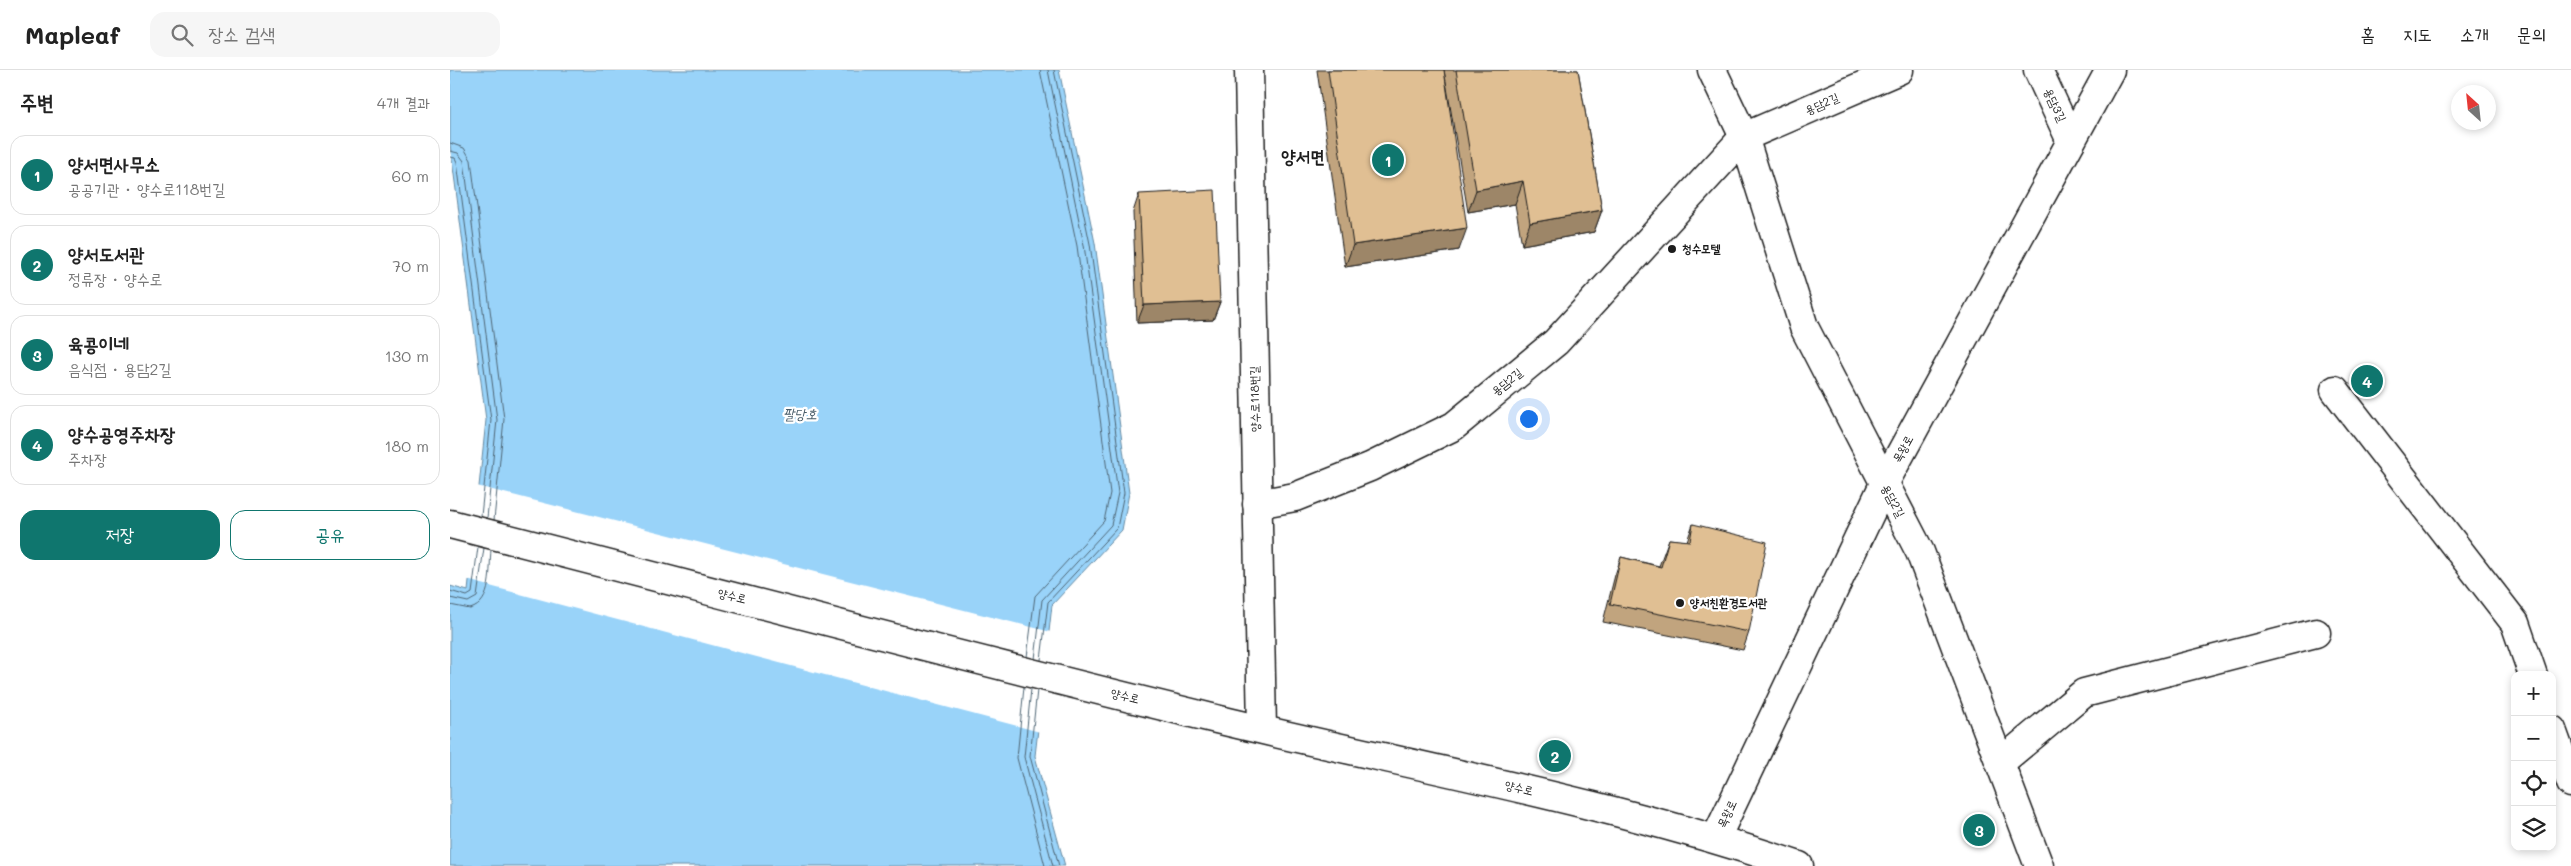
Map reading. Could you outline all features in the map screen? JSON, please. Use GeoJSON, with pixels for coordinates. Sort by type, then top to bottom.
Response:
{"type":"FeatureCollection","features":[{"type":"Feature","properties":{"kind":"street","name":"양수로118번길"},"geometry":{"type":"LineString","coordinates":[[1249,70],[1262,729]]}},
{"type":"Feature","properties":{"kind":"street","name":"용담2길"},"geometry":{"type":"LineString","coordinates":[[1712,70],[1744,137],[1804,327],[1920,552],[2039,866]]}},
{"type":"Feature","properties":{"kind":"street","name":"용담2길"},"geometry":{"type":"LineString","coordinates":[[1258,504],[1295,497],[1362,471],[1454,426],[1556,342],[1744,137],[1899,70]]}},
{"type":"Feature","properties":{"kind":"street","name":"용담3길"},"geometry":{"type":"LineString","coordinates":[[2038,70],[2072,141]]}},
{"type":"Feature","properties":{"kind":"street","name":"목왕로"},"geometry":{"type":"LineString","coordinates":[[1716,838],[1884,484],[2110,70]]}},
{"type":"Feature","properties":{"kind":"street"},"geometry":{"type":"LineString","coordinates":[[2335,390],[2515,622],[2532,671]]}},
{"type":"Feature","properties":{"kind":"street","name":"양수로"},"geometry":{"type":"LineString","coordinates":[[450,524],[1218,719],[1465,774],[1716,838],[1799,866]]}},
{"type":"Feature","properties":{"kind":"street"},"geometry":{"type":"LineString","coordinates":[[2000,762],[2084,693],[2316,633]]}},
{"type":"Feature","properties":{"kind":"street"},"geometry":{"type":"LineString","coordinates":[[2556,741],[2571,784]]}},
{"type":"Feature","properties":{"kind":"water","name":"팔당호"},"geometry":{"type":"Polygon","coordinates":[[[450,70],[1059,70],[1095,243],[1129,493],[1122,530],[1052,605],[1035,756],[1065,866],[450,866],[450,586],[468,591],[486,420],[450,144],[450,70]]]}},
{"type":"Feature","properties":{"kind":"pier"},"geometry":{"type":"Polygon","coordinates":[[[477,486],[1051,632],[1040,732],[467,580],[477,486]]]}},
{"type":"Feature","properties":{"kind":"building"},"geometry":{"type":"Polygon","coordinates":[[[1328,70],[1444,70],[1467,228],[1353,245],[1328,70]]]}},
{"type":"Feature","properties":{"kind":"building"},"geometry":{"type":"Polygon","coordinates":[[[1456,70],[1578,70],[1602,210],[1530,223],[1523,181],[1476,190],[1456,70]]]}},
{"type":"Feature","properties":{"kind":"building"},"geometry":{"type":"Polygon","coordinates":[[[1215,190],[1220,302],[1144,305],[1139,194],[1215,190]]]}},
{"type":"Feature","properties":{"kind":"building","name":"양서친환경도서관"},"geometry":{"type":"Polygon","coordinates":[[[1693,524],[1767,542],[1749,632],[1610,604],[1621,557],[1661,567],[1669,539],[1690,541],[1693,524]]]}},
{"type":"Feature","properties":{"kind":"place","name":"양서면사무소"},"geometry":{"type":"Point","coordinates":[1388,160]}},
{"type":"Feature","properties":{"kind":"place","name":"청수모텔"},"geometry":{"type":"Point","coordinates":[1672,249]}},
{"type":"Feature","properties":{"kind":"place","name":"양수공영주차장"},"geometry":{"type":"Point","coordinates":[2367,381]}},
{"type":"Feature","properties":{"kind":"place","name":"양서친환경도서관"},"geometry":{"type":"Point","coordinates":[1680,603]}},
{"type":"Feature","properties":{"kind":"place","name":"양서도서관"},"geometry":{"type":"Point","coordinates":[1555,756]}},
{"type":"Feature","properties":{"kind":"place","name":"육콩이네"},"geometry":{"type":"Point","coordinates":[1979,830]}},
{"type":"Feature","properties":{"kind":"district","name":"양서면"},"geometry":{"type":"Point","coordinates":[1303,157]}}]}
